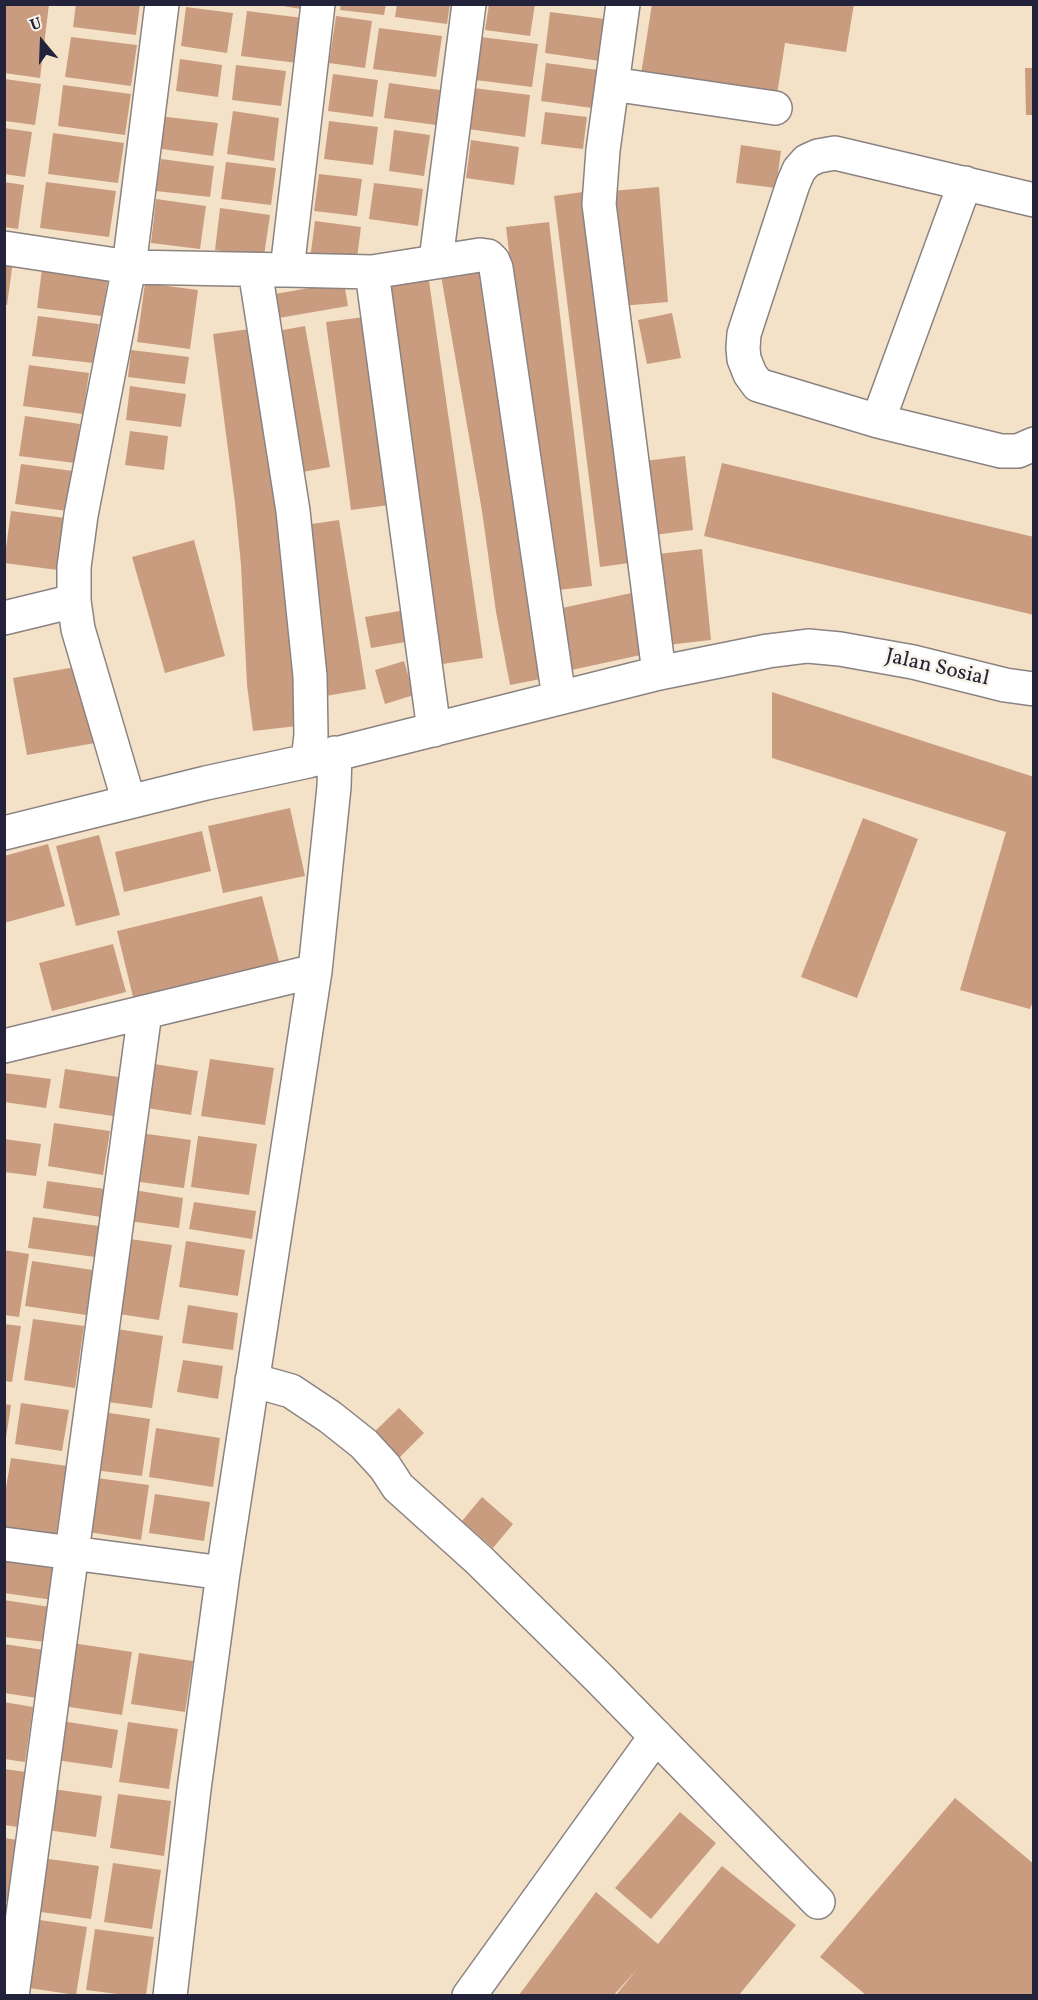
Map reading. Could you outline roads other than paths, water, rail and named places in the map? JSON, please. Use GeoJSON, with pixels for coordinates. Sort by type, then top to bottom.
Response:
{"type":"FeatureCollection","features":[{"type":"Feature","properties":{"kind":"street"},"geometry":{"type":"LineString","coordinates":[[129,802],[78,629],[74,601],[74,567],[81,515],[129,267],[162,4]]}},
{"type":"Feature","properties":{"kind":"street"},"geometry":{"type":"LineString","coordinates":[[170,1995],[194,1789],[223,1573],[315,971],[334,787],[311,735],[310,676],[271,270],[318,4]]}},
{"type":"Feature","properties":{"kind":"street"},"geometry":{"type":"LineString","coordinates":[[436,260],[469,4]]}},
{"type":"Feature","properties":{"kind":"street"},"geometry":{"type":"LineString","coordinates":[[623,4],[603,150],[599,204],[659,673]]}},
{"type":"Feature","properties":{"kind":"street"},"geometry":{"type":"LineString","coordinates":[[612,84],[775,108]]}},
{"type":"Feature","properties":{"kind":"street"},"geometry":{"type":"LineString","coordinates":[[1034,200],[835,153],[807,161],[799,170],[794,184],[744,334],[742,348],[750,374],[758,385],[878,421],[1001,451],[1018,451],[1034,444]]}},
{"type":"Feature","properties":{"kind":"street"},"geometry":{"type":"LineString","coordinates":[[878,421],[965,183]]}},
{"type":"Feature","properties":{"kind":"street"},"geometry":{"type":"LineString","coordinates":[[4,248],[129,267],[372,272],[436,260],[488,256],[496,268],[559,698]]}},
{"type":"Feature","properties":{"kind":"street"},"geometry":{"type":"LineString","coordinates":[[372,272],[434,730]]}},
{"type":"Feature","properties":{"kind":"street"},"geometry":{"type":"LineString","coordinates":[[4,618],[74,601]]}},
{"type":"Feature","properties":{"kind":"street","name":"Jalan Sosial"},"geometry":{"type":"LineString","coordinates":[[4,833],[434,730],[659,673],[768,651],[807,646],[840,649],[913,662],[1005,685],[1034,689]]}},
{"type":"Feature","properties":{"kind":"street"},"geometry":{"type":"LineString","coordinates":[[4,1046],[315,971]]}},
{"type":"Feature","properties":{"kind":"street"},"geometry":{"type":"LineString","coordinates":[[12,1995],[145,1012]]}},
{"type":"Feature","properties":{"kind":"street"},"geometry":{"type":"LineString","coordinates":[[252,1380],[291,1391],[330,1416],[364,1444],[386,1467],[398,1487],[479,1560],[656,1736],[818,1902]]}},
{"type":"Feature","properties":{"kind":"street"},"geometry":{"type":"LineString","coordinates":[[4,1544],[223,1573]]}},
{"type":"Feature","properties":{"kind":"street"},"geometry":{"type":"LineString","coordinates":[[469,1995],[656,1736]]}}]}
